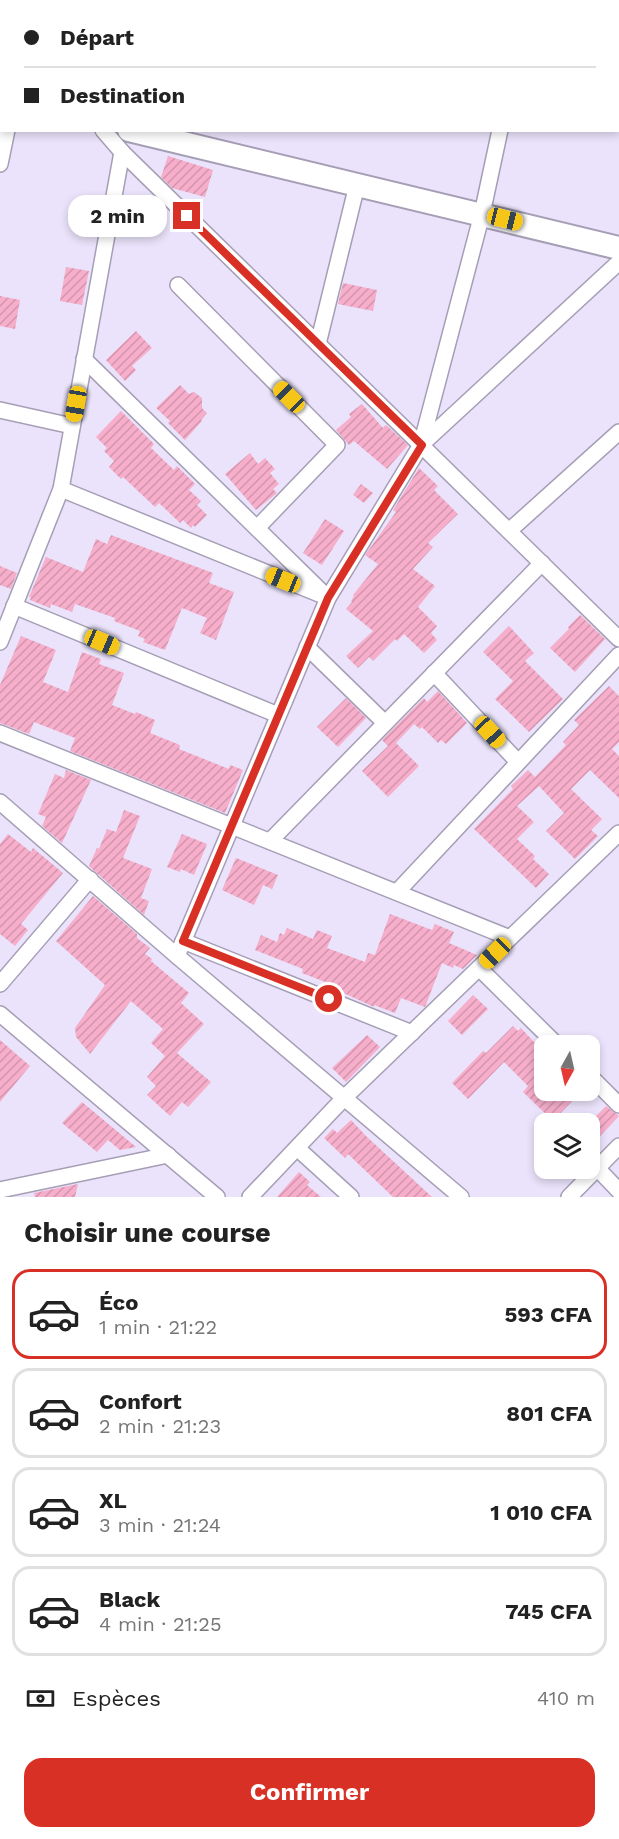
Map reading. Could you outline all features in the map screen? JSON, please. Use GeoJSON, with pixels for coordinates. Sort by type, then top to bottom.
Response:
{"type":"FeatureCollection","features":[{"type":"Feature","properties":{"kind":"street"},"geometry":{"type":"LineString","coordinates":[[0,164],[7,132]]}},
{"type":"Feature","properties":{"kind":"street"},"geometry":{"type":"LineString","coordinates":[[105,132],[122,152],[619,639]]}},
{"type":"Feature","properties":{"kind":"street"},"geometry":{"type":"LineString","coordinates":[[145,132],[176,136],[357,184],[619,248]]}},
{"type":"Feature","properties":{"kind":"street"},"geometry":{"type":"LineString","coordinates":[[422,445],[482,214],[500,132]]}},
{"type":"Feature","properties":{"kind":"street"},"geometry":{"type":"LineString","coordinates":[[0,642],[61,489],[122,152]]}},
{"type":"Feature","properties":{"kind":"street"},"geometry":{"type":"LineString","coordinates":[[318,344],[357,184]]}},
{"type":"Feature","properties":{"kind":"street"},"geometry":{"type":"LineString","coordinates":[[177,956],[328,598],[422,445],[619,262]]}},
{"type":"Feature","properties":{"kind":"street"},"geometry":{"type":"LineString","coordinates":[[178,285],[337,445],[256,528]]}},
{"type":"Feature","properties":{"kind":"street"},"geometry":{"type":"LineString","coordinates":[[84,359],[328,598]]}},
{"type":"Feature","properties":{"kind":"street"},"geometry":{"type":"LineString","coordinates":[[0,410],[72,426]]}},
{"type":"Feature","properties":{"kind":"street"},"geometry":{"type":"LineString","coordinates":[[509,531],[619,432]]}},
{"type":"Feature","properties":{"kind":"street"},"geometry":{"type":"LineString","coordinates":[[61,489],[328,598]]}},
{"type":"Feature","properties":{"kind":"street"},"geometry":{"type":"LineString","coordinates":[[270,841],[542,563]]}},
{"type":"Feature","properties":{"kind":"street"},"geometry":{"type":"LineString","coordinates":[[14,606],[278,715]]}},
{"type":"Feature","properties":{"kind":"street"},"geometry":{"type":"LineString","coordinates":[[307,647],[385,723]]}},
{"type":"Feature","properties":{"kind":"street"},"geometry":{"type":"LineString","coordinates":[[397,892],[619,655]]}},
{"type":"Feature","properties":{"kind":"street"},"geometry":{"type":"LineString","coordinates":[[434,673],[518,762]]}},
{"type":"Feature","properties":{"kind":"street"},"geometry":{"type":"LineString","coordinates":[[0,733],[510,938]]}},
{"type":"Feature","properties":{"kind":"street"},"geometry":{"type":"LineString","coordinates":[[0,802],[461,1197]]}},
{"type":"Feature","properties":{"kind":"street"},"geometry":{"type":"LineString","coordinates":[[250,1197],[345,1097],[619,833]]}},
{"type":"Feature","properties":{"kind":"street"},"geometry":{"type":"LineString","coordinates":[[0,984],[90,879]]}},
{"type":"Feature","properties":{"kind":"street"},"geometry":{"type":"LineString","coordinates":[[183,941],[412,1033]]}},
{"type":"Feature","properties":{"kind":"street"},"geometry":{"type":"LineString","coordinates":[[479,968],[547,1035]]}},
{"type":"Feature","properties":{"kind":"street"},"geometry":{"type":"LineString","coordinates":[[0,1014],[217,1197]]}},
{"type":"Feature","properties":{"kind":"street"},"geometry":{"type":"LineString","coordinates":[[600,1086],[619,1105]]}},
{"type":"Feature","properties":{"kind":"street"},"geometry":{"type":"LineString","coordinates":[[600,1165],[619,1146]]}},
{"type":"Feature","properties":{"kind":"street"},"geometry":{"type":"LineString","coordinates":[[297,1148],[351,1197]]}},
{"type":"Feature","properties":{"kind":"street"},"geometry":{"type":"LineString","coordinates":[[0,1190],[168,1155]]}},
{"type":"Feature","properties":{"kind":"street"},"geometry":{"type":"LineString","coordinates":[[600,1171],[619,1191]]}},
{"type":"Feature","properties":{"kind":"street"},"geometry":{"type":"LineString","coordinates":[[569,1197],[586,1179]]}},
{"type":"Feature","properties":{"kind":"building"},"geometry":{"type":"Polygon","coordinates":[[[168,156],[213,170],[205,197],[172,188],[161,177],[168,156]]]}},
{"type":"Feature","properties":{"kind":"building"},"geometry":{"type":"Polygon","coordinates":[[[66,267],[89,271],[82,305],[60,301],[66,267]]]}},
{"type":"Feature","properties":{"kind":"building"},"geometry":{"type":"Polygon","coordinates":[[[343,283],[377,290],[373,311],[338,304],[343,283]]]}},
{"type":"Feature","properties":{"kind":"building"},"geometry":{"type":"Polygon","coordinates":[[[0,296],[20,300],[15,329],[0,326],[0,296]]]}},
{"type":"Feature","properties":{"kind":"building"},"geometry":{"type":"Polygon","coordinates":[[[136,331],[152,348],[132,366],[136,370],[125,381],[106,360],[136,331]]]}},
{"type":"Feature","properties":{"kind":"building"},"geometry":{"type":"Polygon","coordinates":[[[180,385],[189,394],[194,392],[202,398],[202,408],[207,413],[185,440],[156,408],[180,385]]]}},
{"type":"Feature","properties":{"kind":"building"},"geometry":{"type":"Polygon","coordinates":[[[362,404],[383,428],[386,425],[408,445],[387,469],[354,441],[349,445],[336,430],[351,417],[349,414],[362,404]]]}},
{"type":"Feature","properties":{"kind":"building"},"geometry":{"type":"Polygon","coordinates":[[[121,411],[154,444],[151,448],[174,470],[177,466],[195,484],[189,490],[201,501],[197,505],[207,515],[195,527],[193,525],[191,528],[183,520],[180,523],[159,503],[155,507],[109,467],[114,461],[104,451],[107,448],[96,437],[121,411]]]}},
{"type":"Feature","properties":{"kind":"building"},"geometry":{"type":"Polygon","coordinates":[[[250,453],[258,464],[265,458],[275,469],[270,473],[279,484],[273,489],[277,493],[256,510],[225,474],[250,453]]]}},
{"type":"Feature","properties":{"kind":"building"},"geometry":{"type":"Polygon","coordinates":[[[419,468],[438,486],[434,490],[458,514],[428,543],[433,547],[413,569],[435,586],[418,607],[437,626],[431,633],[437,640],[424,653],[404,634],[397,641],[395,639],[373,661],[369,657],[358,668],[346,656],[373,631],[346,609],[352,602],[353,595],[378,564],[365,555],[396,512],[393,510],[419,468]]]}},
{"type":"Feature","properties":{"kind":"building"},"geometry":{"type":"Polygon","coordinates":[[[361,484],[373,493],[364,503],[353,495],[361,484]]]}},
{"type":"Feature","properties":{"kind":"building"},"geometry":{"type":"Polygon","coordinates":[[[325,519],[344,531],[322,565],[303,553],[325,519]]]}},
{"type":"Feature","properties":{"kind":"building"},"geometry":{"type":"Polygon","coordinates":[[[111,535],[213,573],[209,583],[234,592],[216,640],[200,633],[207,618],[182,608],[165,650],[143,642],[145,639],[138,636],[140,631],[114,621],[115,618],[75,604],[72,612],[51,604],[50,608],[30,600],[31,597],[29,597],[46,557],[83,572],[96,539],[107,544],[111,535]]]}},
{"type":"Feature","properties":{"kind":"building"},"geometry":{"type":"Polygon","coordinates":[[[0,566],[17,573],[11,589],[0,585],[0,566]]]}},
{"type":"Feature","properties":{"kind":"building"},"geometry":{"type":"Polygon","coordinates":[[[580,615],[605,639],[575,672],[550,648],[580,615]]]}},
{"type":"Feature","properties":{"kind":"building"},"geometry":{"type":"Polygon","coordinates":[[[509,626],[534,653],[525,661],[563,699],[529,732],[495,699],[513,681],[483,652],[509,626]]]}},
{"type":"Feature","properties":{"kind":"building"},"geometry":{"type":"Polygon","coordinates":[[[21,636],[56,650],[43,682],[68,692],[82,652],[101,659],[99,664],[124,673],[112,705],[155,720],[150,733],[180,745],[179,749],[229,769],[230,765],[243,770],[225,813],[70,751],[75,738],[34,722],[29,734],[0,723],[0,685],[21,636]]]}},
{"type":"Feature","properties":{"kind":"building"},"geometry":{"type":"Polygon","coordinates":[[[609,686],[619,696],[619,742],[612,749],[619,756],[619,798],[590,770],[571,789],[602,819],[591,830],[598,836],[575,859],[546,831],[564,813],[539,786],[517,806],[534,822],[517,839],[535,856],[533,859],[549,874],[536,888],[474,829],[528,770],[535,777],[566,745],[563,742],[579,725],[574,720],[609,686]]]}},
{"type":"Feature","properties":{"kind":"building"},"geometry":{"type":"Polygon","coordinates":[[[438,691],[467,723],[446,744],[441,740],[438,743],[422,727],[420,729],[414,724],[396,743],[419,766],[388,797],[362,771],[388,746],[382,740],[424,698],[427,702],[438,691]]]}},
{"type":"Feature","properties":{"kind":"building"},"geometry":{"type":"Polygon","coordinates":[[[346,698],[366,718],[338,747],[317,727],[346,698]]]}},
{"type":"Feature","properties":{"kind":"building"},"geometry":{"type":"Polygon","coordinates":[[[66,770],[91,780],[62,843],[42,826],[46,817],[38,814],[55,774],[64,778],[66,770]]]}},
{"type":"Feature","properties":{"kind":"building"},"geometry":{"type":"Polygon","coordinates":[[[124,810],[140,816],[123,858],[152,869],[141,898],[149,901],[144,915],[89,866],[107,829],[116,832],[124,810]]]}},
{"type":"Feature","properties":{"kind":"building"},"geometry":{"type":"Polygon","coordinates":[[[8,834],[31,852],[33,848],[63,873],[21,924],[28,930],[15,946],[0,934],[0,844],[8,834]]]}},
{"type":"Feature","properties":{"kind":"building"},"geometry":{"type":"Polygon","coordinates":[[[182,834],[207,844],[194,875],[181,869],[180,872],[167,867],[182,834]]]}},
{"type":"Feature","properties":{"kind":"building"},"geometry":{"type":"Polygon","coordinates":[[[236,858],[278,875],[272,889],[263,885],[254,905],[222,890],[236,858]]]}},
{"type":"Feature","properties":{"kind":"building"},"geometry":{"type":"Polygon","coordinates":[[[93,896],[150,948],[145,954],[189,993],[181,1003],[204,1024],[177,1053],[211,1082],[188,1107],[182,1102],[170,1116],[147,1095],[156,1086],[147,1077],[165,1056],[151,1043],[163,1029],[131,1001],[90,1054],[76,1037],[75,1028],[105,985],[56,941],[93,896]]]}},
{"type":"Feature","properties":{"kind":"building"},"geometry":{"type":"Polygon","coordinates":[[[390,914],[432,930],[435,924],[454,932],[449,943],[477,955],[463,969],[442,963],[425,1007],[401,998],[395,1013],[374,1005],[374,1007],[337,990],[338,987],[302,973],[303,969],[255,950],[261,935],[277,942],[280,933],[284,935],[287,928],[313,939],[317,930],[332,936],[327,948],[365,962],[368,953],[375,955],[390,914]]]}},
{"type":"Feature","properties":{"kind":"building"},"geometry":{"type":"Polygon","coordinates":[[[473,995],[488,1009],[462,1035],[448,1021],[473,995]]]}},
{"type":"Feature","properties":{"kind":"building"},"geometry":{"type":"Polygon","coordinates":[[[513,1026],[518,1031],[521,1028],[534,1042],[534,1101],[572,1101],[561,1113],[545,1113],[523,1092],[528,1086],[504,1062],[468,1099],[452,1083],[483,1051],[486,1053],[513,1026]]]}},
{"type":"Feature","properties":{"kind":"building"},"geometry":{"type":"Polygon","coordinates":[[[367,1035],[380,1047],[346,1082],[332,1068],[367,1035]]]}},
{"type":"Feature","properties":{"kind":"building"},"geometry":{"type":"Polygon","coordinates":[[[0,1040],[30,1066],[0,1102],[0,1040]]]}},
{"type":"Feature","properties":{"kind":"building"},"geometry":{"type":"Polygon","coordinates":[[[82,1102],[136,1147],[120,1150],[108,1140],[97,1152],[62,1123],[82,1102]]]}},
{"type":"Feature","properties":{"kind":"building"},"geometry":{"type":"Polygon","coordinates":[[[606,1106],[619,1116],[600,1136],[600,1113],[606,1106]]]}},
{"type":"Feature","properties":{"kind":"building"},"geometry":{"type":"Polygon","coordinates":[[[351,1120],[432,1197],[393,1197],[348,1154],[345,1158],[324,1138],[333,1129],[337,1133],[351,1120]]]}},
{"type":"Feature","properties":{"kind":"building"},"geometry":{"type":"Polygon","coordinates":[[[299,1172],[310,1182],[307,1185],[321,1197],[277,1197],[299,1172]]]}},
{"type":"Feature","properties":{"kind":"building"},"geometry":{"type":"Polygon","coordinates":[[[78,1184],[75,1197],[35,1197],[34,1193],[78,1184]]]}},
{"type":"Feature","properties":{"kind":"route"},"geometry":{"type":"LineString","coordinates":[[187,216],[422,445],[328,598],[183,941],[329,999]]}}]}
